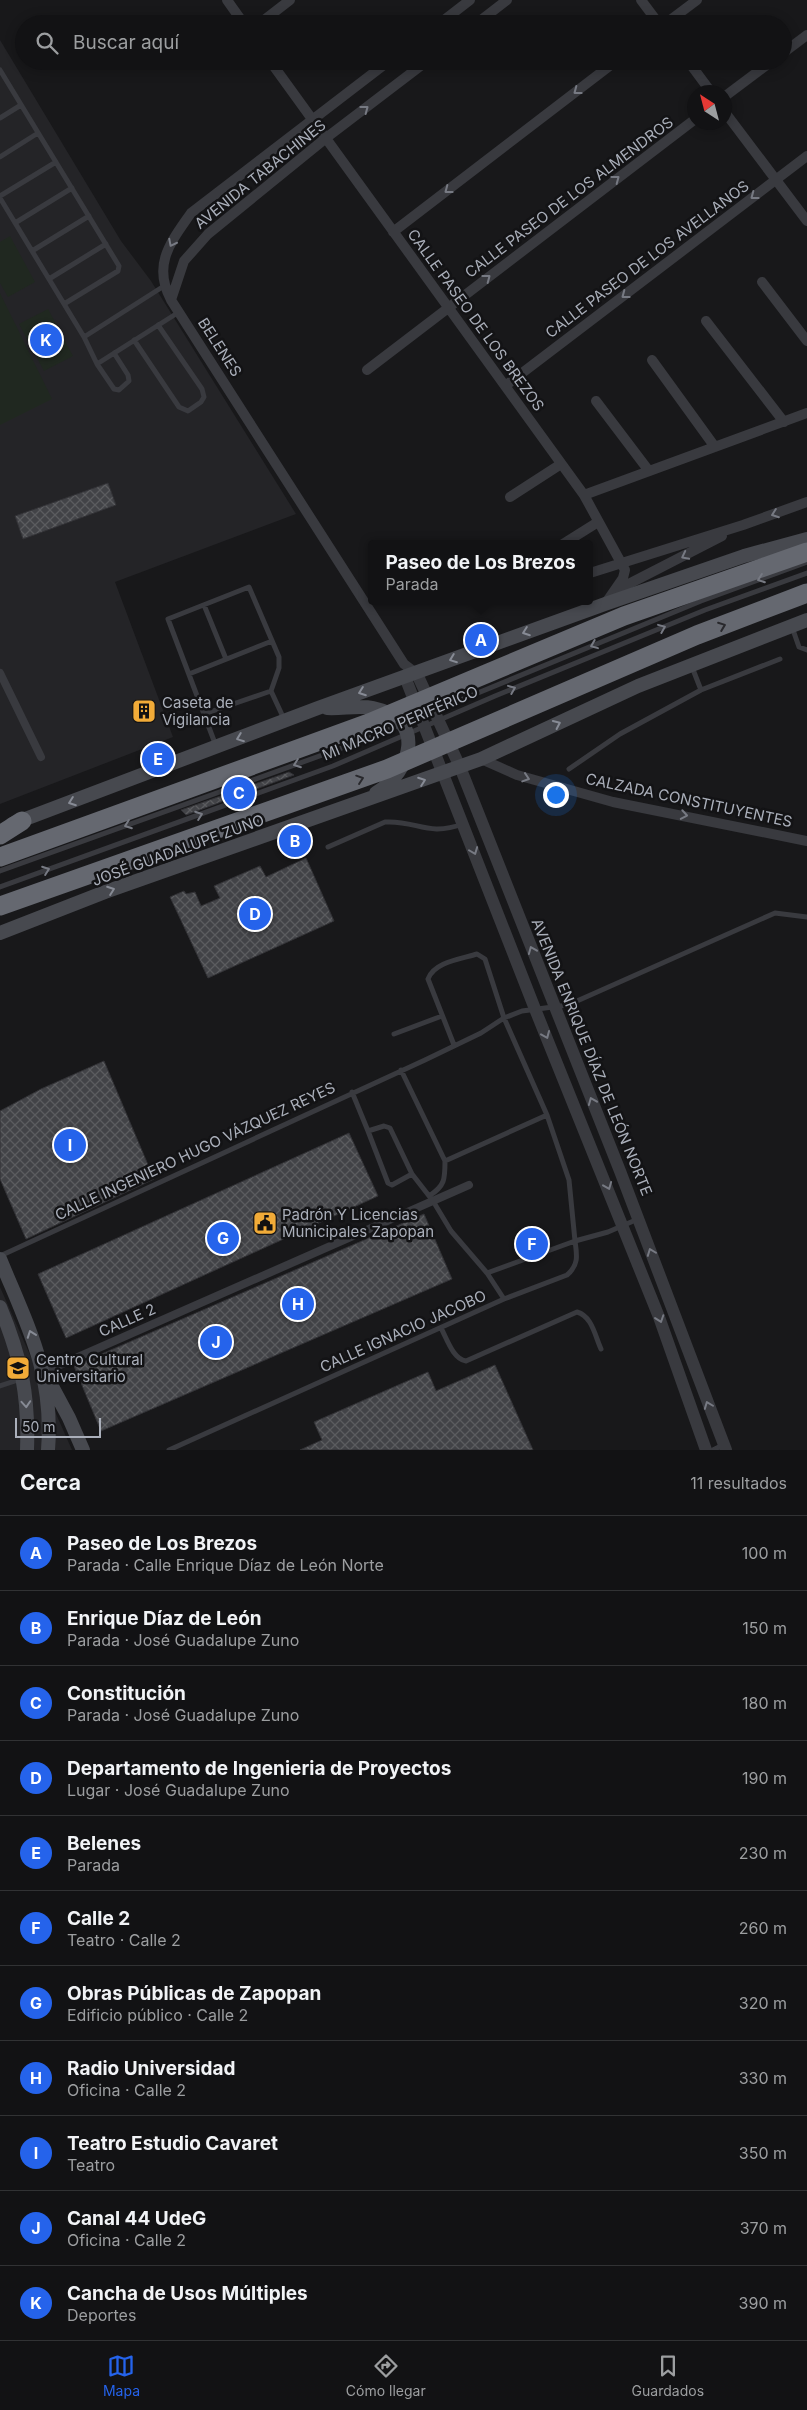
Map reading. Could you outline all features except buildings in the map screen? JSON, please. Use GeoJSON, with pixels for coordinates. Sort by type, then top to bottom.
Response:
{"type":"FeatureCollection","features":[{"type":"Feature","properties":{"kind":"highway"},"geometry":{"type":"LineString","coordinates":[[0,857],[369,722],[624,616],[807,552]]}},
{"type":"Feature","properties":{"kind":"highway"},"geometry":{"type":"LineString","coordinates":[[0,906],[387,769],[697,635],[807,593]]}},
{"type":"Feature","properties":{"kind":"highway"},"geometry":{"type":"LineString","coordinates":[[0,835],[22,821]]}},
{"type":"Feature","properties":{"kind":"main road"},"geometry":{"type":"LineString","coordinates":[[0,829],[318,708],[411,676],[605,604],[744,556],[807,539]]}},
{"type":"Feature","properties":{"kind":"main road","name":"JOSÉ GUADALUPE ZUNO"},"geometry":{"type":"LineString","coordinates":[[0,933],[105,892],[360,804],[458,763],[481,759],[638,686],[690,664],[807,620]]}},
{"type":"Feature","properties":{"kind":"main road"},"geometry":{"type":"LineString","coordinates":[[318,708],[374,708],[397,719],[407,734],[409,753],[401,771],[384,788],[360,804]]}},
{"type":"Feature","properties":{"kind":"main road"},"geometry":{"type":"LineString","coordinates":[[0,1258],[25,1318],[44,1372],[69,1418],[83,1450]]}},
{"type":"Feature","properties":{"kind":"main road"},"geometry":{"type":"LineString","coordinates":[[0,1307],[24,1378],[27,1450]]}},
{"type":"Feature","properties":{"kind":"main road"},"geometry":{"type":"LineString","coordinates":[[44,1372],[48,1400],[48,1450]]}},
{"type":"Feature","properties":{"kind":"street"},"geometry":{"type":"LineString","coordinates":[[227,0],[238,15]]}},
{"type":"Feature","properties":{"kind":"street"},"geometry":{"type":"LineString","coordinates":[[271,15],[290,0]]}},
{"type":"Feature","properties":{"kind":"street"},"geometry":{"type":"LineString","coordinates":[[450,15],[470,0]]}},
{"type":"Feature","properties":{"kind":"street"},"geometry":{"type":"LineString","coordinates":[[488,15],[507,0]]}},
{"type":"Feature","properties":{"kind":"street"},"geometry":{"type":"LineString","coordinates":[[641,0],[652,15]]}},
{"type":"Feature","properties":{"kind":"street"},"geometry":{"type":"LineString","coordinates":[[677,15],[697,0]]}},
{"type":"Feature","properties":{"kind":"street"},"geometry":{"type":"LineString","coordinates":[[792,46],[807,35]]}},
{"type":"Feature","properties":{"kind":"street","name":"CALLE PASEO DE LOS BREZOS"},"geometry":{"type":"LineString","coordinates":[[277,70],[584,495],[622,562]]}},
{"type":"Feature","properties":{"kind":"street","name":"AVENIDA TABACHINES"},"geometry":{"type":"LineString","coordinates":[[171,300],[164,286],[162,272],[172,241],[191,213],[377,70]]}},
{"type":"Feature","properties":{"kind":"street","name":"AVENIDA TABACHINES"},"geometry":{"type":"LineString","coordinates":[[171,300],[184,261],[208,234],[326,138],[415,70]]}},
{"type":"Feature","properties":{"kind":"street"},"geometry":{"type":"LineString","coordinates":[[393,232],[604,70]]}},
{"type":"Feature","properties":{"kind":"street"},"geometry":{"type":"LineString","coordinates":[[695,70],[706,85]]}},
{"type":"Feature","properties":{"kind":"street"},"geometry":{"type":"LineString","coordinates":[[732,91],[760,70]]}},
{"type":"Feature","properties":{"kind":"street"},"geometry":{"type":"LineString","coordinates":[[732,122],[807,221]]}},
{"type":"Feature","properties":{"kind":"street","name":"CALLE PASEO DE LOS ALMENDROS"},"geometry":{"type":"LineString","coordinates":[[367,370],[687,125]]}},
{"type":"Feature","properties":{"kind":"street","name":"CALLE PASEO DE LOS AVELLANOS"},"geometry":{"type":"LineString","coordinates":[[505,386],[807,156]]}},
{"type":"Feature","properties":{"kind":"street"},"geometry":{"type":"LineString","coordinates":[[762,282],[807,342]]}},
{"type":"Feature","properties":{"kind":"street","name":"BELENES"},"geometry":{"type":"LineString","coordinates":[[171,300],[411,676]]}},
{"type":"Feature","properties":{"kind":"street"},"geometry":{"type":"LineString","coordinates":[[706,321],[784,422]]}},
{"type":"Feature","properties":{"kind":"street"},"geometry":{"type":"LineString","coordinates":[[652,360],[716,447]]}},
{"type":"Feature","properties":{"kind":"street"},"geometry":{"type":"LineString","coordinates":[[596,401],[649,471]]}},
{"type":"Feature","properties":{"kind":"street"},"geometry":{"type":"LineString","coordinates":[[584,495],[807,413]]}},
{"type":"Feature","properties":{"kind":"street"},"geometry":{"type":"LineString","coordinates":[[510,497],[561,464]]}},
{"type":"Feature","properties":{"kind":"street"},"geometry":{"type":"LineString","coordinates":[[593,572],[743,525],[807,502]]}},
{"type":"Feature","properties":{"kind":"street"},"geometry":{"type":"LineString","coordinates":[[569,540],[598,522]]}},
{"type":"Feature","properties":{"kind":"street"},"geometry":{"type":"LineString","coordinates":[[614,592],[743,525]]}},
{"type":"Feature","properties":{"kind":"street"},"geometry":{"type":"LineString","coordinates":[[605,604],[623,578],[625,570],[622,562]]}},
{"type":"Feature","properties":{"kind":"street"},"geometry":{"type":"LineString","coordinates":[[0,673],[41,757]]}},
{"type":"Feature","properties":{"kind":"street"},"geometry":{"type":"LineString","coordinates":[[411,676],[443,770],[535,1009],[660,1317],[706,1450]]}},
{"type":"Feature","properties":{"kind":"street","name":"AVENIDA ENRIQUE DÍAZ DE LEÓN NORTE"},"geometry":{"type":"LineString","coordinates":[[411,676],[458,763],[638,1219],[721,1448]]}},
{"type":"Feature","properties":{"kind":"street","name":"CALZADA CONSTITUYENTES"},"geometry":{"type":"LineString","coordinates":[[481,759],[543,783],[613,802],[807,841]]}},
{"type":"Feature","properties":{"kind":"street","name":"CALLE 2"},"geometry":{"type":"LineString","coordinates":[[44,1372],[431,1199],[469,1185]]}},
{"type":"Feature","properties":{"kind":"lane"},"geometry":{"type":"LineString","coordinates":[[0,70],[2,79],[22,105],[120,270],[64,304]]}},
{"type":"Feature","properties":{"kind":"lane"},"geometry":{"type":"LineString","coordinates":[[0,118],[22,105]]}},
{"type":"Feature","properties":{"kind":"lane"},"geometry":{"type":"LineString","coordinates":[[0,157],[38,133]]}},
{"type":"Feature","properties":{"kind":"lane"},"geometry":{"type":"LineString","coordinates":[[56,162],[0,197],[84,337],[97,364],[114,389],[119,390],[129,381],[128,375],[114,353]]}},
{"type":"Feature","properties":{"kind":"lane"},"geometry":{"type":"LineString","coordinates":[[15,223],[72,188]]}},
{"type":"Feature","properties":{"kind":"lane"},"geometry":{"type":"LineString","coordinates":[[32,251],[88,216]]}},
{"type":"Feature","properties":{"kind":"lane"},"geometry":{"type":"LineString","coordinates":[[49,279],[106,244]]}},
{"type":"Feature","properties":{"kind":"lane"},"geometry":{"type":"LineString","coordinates":[[84,337],[164,286]]}},
{"type":"Feature","properties":{"kind":"lane"},"geometry":{"type":"LineString","coordinates":[[97,364],[179,311]]}},
{"type":"Feature","properties":{"kind":"lane"},"geometry":{"type":"LineString","coordinates":[[134,340],[179,407],[188,411],[201,402],[204,397],[202,390],[158,325]]}},
{"type":"Feature","properties":{"kind":"lane","name":"MI MACRO PERIFÉRICO"},"geometry":{"type":"LineString","coordinates":[[0,872],[364,740],[701,601],[807,562]]}},
{"type":"Feature","properties":{"kind":"lane","name":"MI MACRO PERIFÉRICO"},"geometry":{"type":"LineString","coordinates":[[0,886],[333,766],[540,677],[705,610],[807,573]]}},
{"type":"Feature","properties":{"kind":"lane"},"geometry":{"type":"LineString","coordinates":[[216,748],[168,618],[249,588],[280,658],[279,668],[271,691],[285,722]]}},
{"type":"Feature","properties":{"kind":"lane"},"geometry":{"type":"LineString","coordinates":[[204,605],[226,659]]}},
{"type":"Feature","properties":{"kind":"lane"},"geometry":{"type":"LineString","coordinates":[[792,627],[799,647],[807,650]]}},
{"type":"Feature","properties":{"kind":"lane"},"geometry":{"type":"LineString","coordinates":[[189,674],[272,641]]}},
{"type":"Feature","properties":{"kind":"lane"},"geometry":{"type":"LineString","coordinates":[[569,769],[620,734],[701,690],[780,659]]}},
{"type":"Feature","properties":{"kind":"lane"},"geometry":{"type":"LineString","coordinates":[[690,664],[701,690]]}},
{"type":"Feature","properties":{"kind":"lane"},"geometry":{"type":"LineString","coordinates":[[204,714],[271,691]]}},
{"type":"Feature","properties":{"kind":"lane"},"geometry":{"type":"LineString","coordinates":[[328,847],[385,822],[438,830],[464,824]]}},
{"type":"Feature","properties":{"kind":"lane","name":"CALLE INGENIERO HUGO VÁZQUEZ REYES"},"geometry":{"type":"LineString","coordinates":[[0,1258],[481,1033],[504,1018],[522,1011],[568,1005],[775,913],[807,917]]}},
{"type":"Feature","properties":{"kind":"lane","name":"CALLE IGNACIO JACOBO"},"geometry":{"type":"LineString","coordinates":[[169,1450],[504,1299],[567,1275],[574,1269],[577,1261],[568,1180],[547,1115],[504,1018],[484,959],[476,954],[436,967],[430,972],[428,979],[442,1016]]}},
{"type":"Feature","properties":{"kind":"lane"},"geometry":{"type":"LineString","coordinates":[[394,1034],[442,1016],[454,1045]]}},
{"type":"Feature","properties":{"kind":"lane"},"geometry":{"type":"LineString","coordinates":[[401,1070],[445,1161],[445,1177],[440,1189],[431,1199]]}},
{"type":"Feature","properties":{"kind":"lane"},"geometry":{"type":"LineString","coordinates":[[352,1092],[388,1183],[392,1185],[412,1174]]}},
{"type":"Feature","properties":{"kind":"lane"},"geometry":{"type":"LineString","coordinates":[[445,1161],[547,1115]]}},
{"type":"Feature","properties":{"kind":"lane"},"geometry":{"type":"LineString","coordinates":[[368,1131],[388,1126],[412,1174],[431,1199],[451,1231],[487,1273],[504,1299]]}},
{"type":"Feature","properties":{"kind":"lane"},"geometry":{"type":"LineString","coordinates":[[487,1273],[575,1241],[608,1232],[638,1219]]}},
{"type":"Feature","properties":{"kind":"lane"},"geometry":{"type":"LineString","coordinates":[[441,1328],[455,1355],[460,1360],[466,1361],[577,1312],[583,1314],[588,1320],[601,1349]]}},
{"type":"Feature","properties":{"kind":"lane"},"geometry":{"type":"LineString","coordinates":[[0,1386],[24,1378]]}},
{"type":"Feature","properties":{"kind":"shaded area"},"geometry":{"type":"Polygon","coordinates":[[[0,40],[15,65],[15,70],[18,70],[121,241],[151,281],[296,514],[115,582],[173,737],[0,804],[0,40]]]}},
{"type":"Feature","properties":{"kind":"shaded area"},"geometry":{"type":"Polygon","coordinates":[[[10,236],[35,282],[8,297],[0,283],[0,242],[10,236]]]}},
{"type":"Feature","properties":{"kind":"shaded area"},"geometry":{"type":"Polygon","coordinates":[[[0,293],[52,399],[0,425],[0,293]]]}},
{"type":"Feature","properties":{"kind":"shaded area"},"geometry":{"type":"Polygon","coordinates":[[[48,309],[73,356],[44,371],[19,324],[48,309]]]}},
{"type":"Feature","properties":{"kind":"shaded area","name":"Centro Cultural Universitario"},"geometry":{"type":"Polygon","coordinates":[[[0,1287],[72,1450],[0,1450],[0,1287]]]}},
{"type":"Feature","properties":{"kind":"place","name":"Cancha de Usos Múltiples"},"geometry":{"type":"Point","coordinates":[46,340]}},
{"type":"Feature","properties":{"kind":"place","name":"Paseo de Los Brezos"},"geometry":{"type":"Point","coordinates":[481,640]}},
{"type":"Feature","properties":{"kind":"place","name":"Caseta de Vigilancia"},"geometry":{"type":"Point","coordinates":[144,711]}},
{"type":"Feature","properties":{"kind":"place","name":"Belenes"},"geometry":{"type":"Point","coordinates":[158,759]}},
{"type":"Feature","properties":{"kind":"place","name":"Constitución"},"geometry":{"type":"Point","coordinates":[239,793]}},
{"type":"Feature","properties":{"kind":"place","name":"Enrique Díaz de León"},"geometry":{"type":"Point","coordinates":[295,841]}},
{"type":"Feature","properties":{"kind":"place","name":"Departamento de Ingenieria de Proyectos"},"geometry":{"type":"Point","coordinates":[255,914]}},
{"type":"Feature","properties":{"kind":"place","name":"Teatro Estudio Cavaret"},"geometry":{"type":"Point","coordinates":[70,1145]}},
{"type":"Feature","properties":{"kind":"place","name":"Padrón Y Licencias Municipales Zapopan"},"geometry":{"type":"Point","coordinates":[265,1223]}},
{"type":"Feature","properties":{"kind":"place","name":"Obras Públicas de Zapopan"},"geometry":{"type":"Point","coordinates":[223,1238]}},
{"type":"Feature","properties":{"kind":"place","name":"Calle 2"},"geometry":{"type":"Point","coordinates":[532,1244]}},
{"type":"Feature","properties":{"kind":"place","name":"Radio Universidad"},"geometry":{"type":"Point","coordinates":[298,1304]}},
{"type":"Feature","properties":{"kind":"place","name":"Canal 44 UdeG"},"geometry":{"type":"Point","coordinates":[216,1342]}},
{"type":"Feature","properties":{"kind":"place","name":"Centro Cultural Universitario"},"geometry":{"type":"Point","coordinates":[18,1368]}}]}
